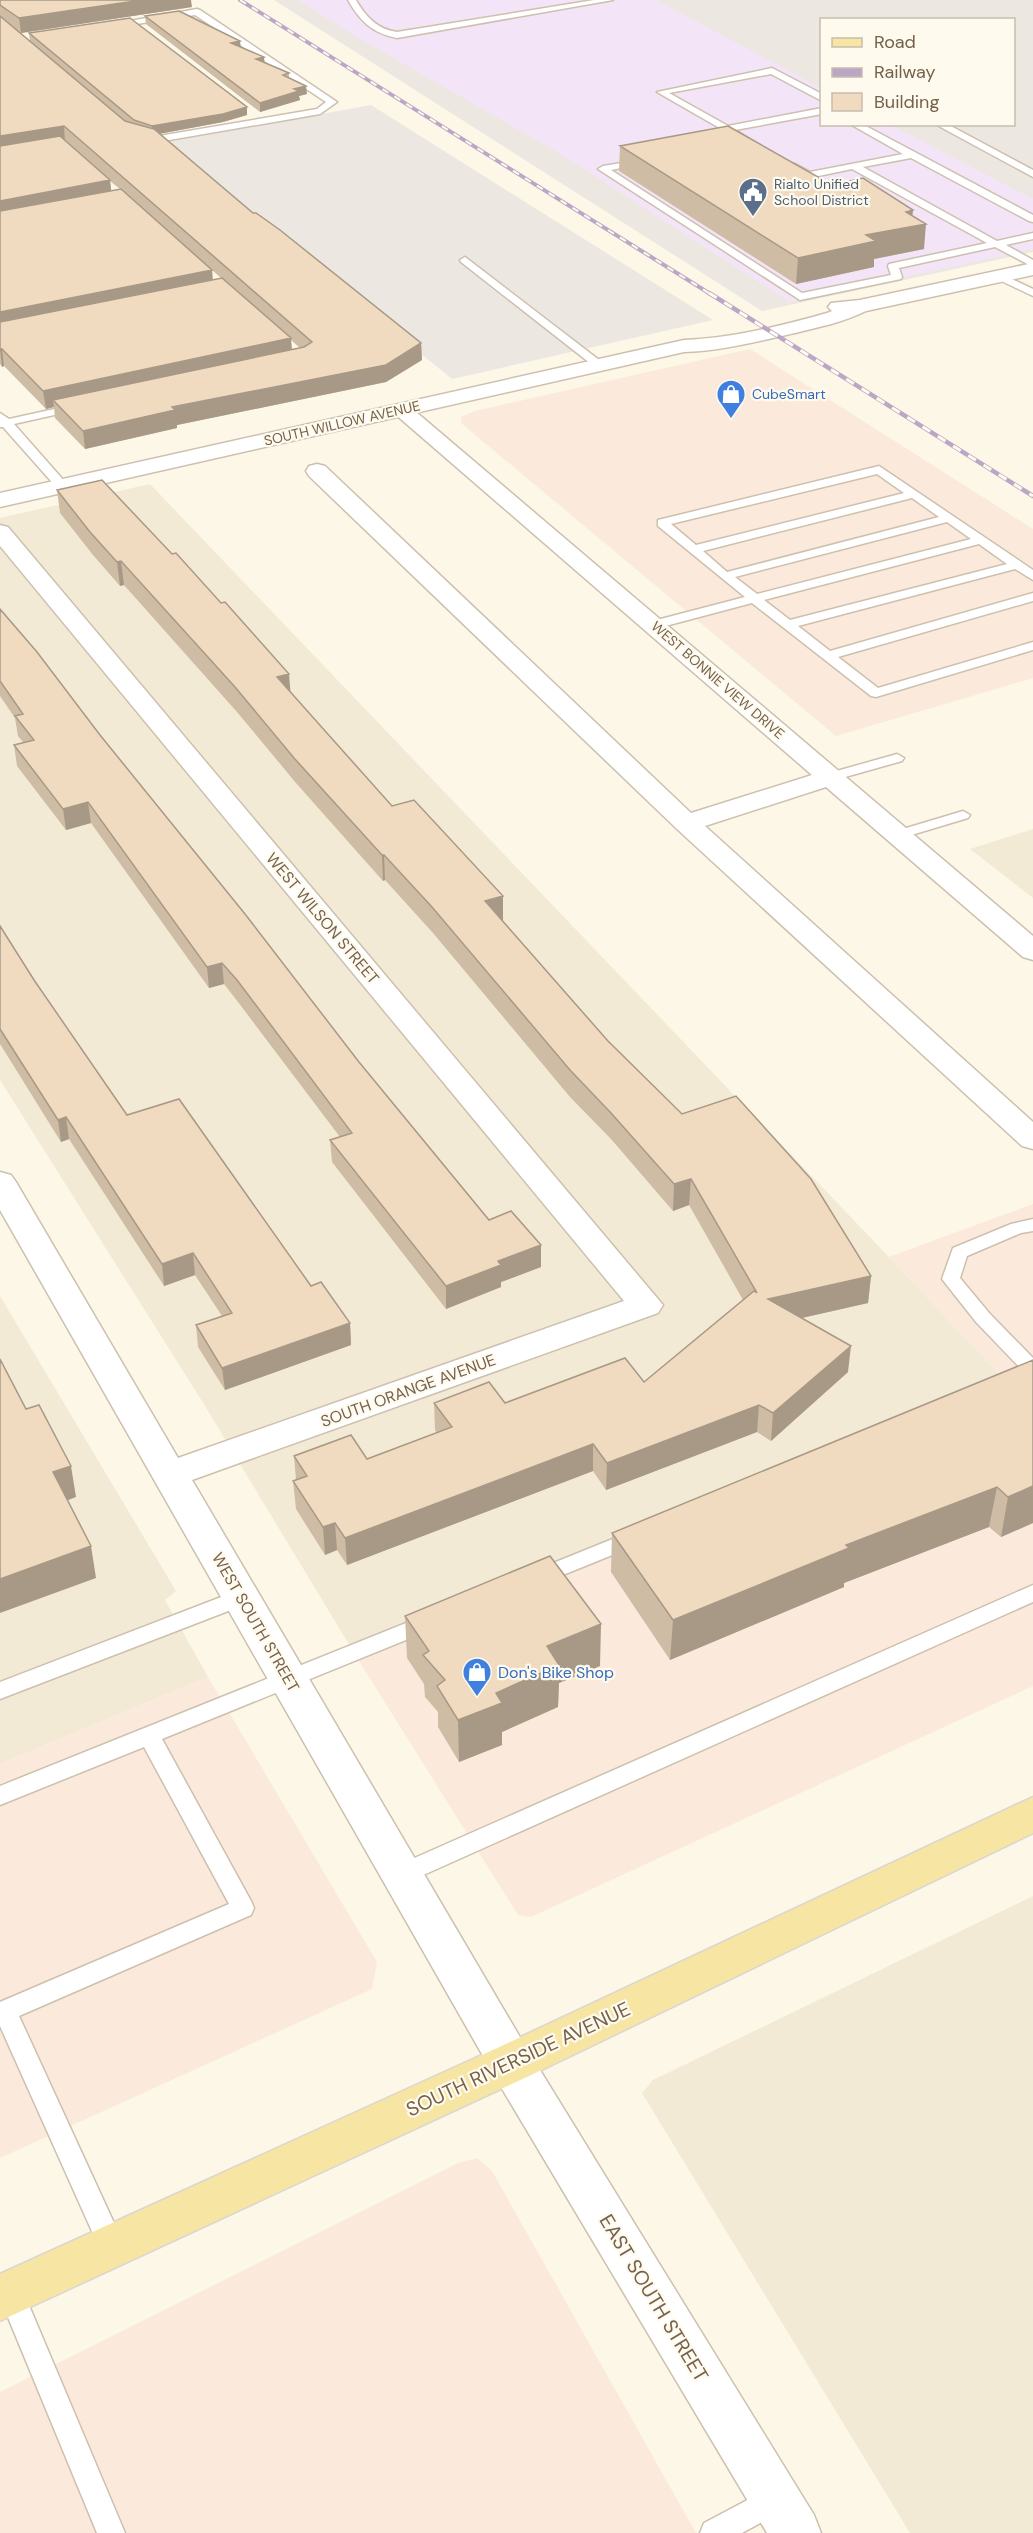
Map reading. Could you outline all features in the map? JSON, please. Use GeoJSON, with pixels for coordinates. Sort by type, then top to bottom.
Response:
{"type":"FeatureCollection","features":[{"type":"Feature","properties":{"kind":"main road","name":"SOUTH RIVERSIDE AVENUE"},"geometry":{"type":"LineString","coordinates":[[5,2296],[511,2063],[1033,1814]]}},
{"type":"Feature","properties":{"kind":"street","name":"SOUTH WILLOW AVENUE"},"geometry":{"type":"LineString","coordinates":[[0,500],[684,346],[706,346],[771,332],[845,315],[860,306],[999,276],[1033,266]]}},
{"type":"Feature","properties":{"kind":"street","name":"WEST BONNIE VIEW DRIVE"},"geometry":{"type":"LineString","coordinates":[[402,410],[1033,951]]}},
{"type":"Feature","properties":{"kind":"street"},"geometry":{"type":"LineString","coordinates":[[317,471],[686,823],[1033,1139]]}},
{"type":"Feature","properties":{"kind":"street","name":"WEST WILSON STREET"},"geometry":{"type":"LineString","coordinates":[[0,532],[646,1305]]}},
{"type":"Feature","properties":{"kind":"street"},"geometry":{"type":"LineString","coordinates":[[686,823],[831,777]]}},
{"type":"Feature","properties":{"kind":"street","name":"WEST SOUTH STREET"},"geometry":{"type":"LineString","coordinates":[[0,1182],[511,2063]]}},
{"type":"Feature","properties":{"kind":"street","name":"SOUTH ORANGE AVENUE"},"geometry":{"type":"LineString","coordinates":[[171,1474],[646,1305]]}},
{"type":"Feature","properties":{"kind":"street","name":"EAST SOUTH STREET"},"geometry":{"type":"LineString","coordinates":[[511,2063],[786,2516]]}},
{"type":"Feature","properties":{"kind":"lane"},"geometry":{"type":"LineString","coordinates":[[352,0],[367,21],[380,33],[397,35],[609,0]]}},
{"type":"Feature","properties":{"kind":"lane"},"geometry":{"type":"LineString","coordinates":[[99,27],[197,12],[332,102],[320,111],[152,140],[131,133]]}},
{"type":"Feature","properties":{"kind":"lane"},"geometry":{"type":"LineString","coordinates":[[133,22],[142,29]]}},
{"type":"Feature","properties":{"kind":"lane"},"geometry":{"type":"LineString","coordinates":[[758,146],[661,92],[772,71],[820,97]]}},
{"type":"Feature","properties":{"kind":"lane"},"geometry":{"type":"LineString","coordinates":[[728,129],[820,111]]}},
{"type":"Feature","properties":{"kind":"lane"},"geometry":{"type":"LineString","coordinates":[[255,114],[264,121]]}},
{"type":"Feature","properties":{"kind":"lane"},"geometry":{"type":"LineString","coordinates":[[858,126],[1033,219]]}},
{"type":"Feature","properties":{"kind":"lane"},"geometry":{"type":"LineString","coordinates":[[943,126],[1033,174]]}},
{"type":"Feature","properties":{"kind":"lane"},"geometry":{"type":"LineString","coordinates":[[726,145],[748,141]]}},
{"type":"Feature","properties":{"kind":"lane"},"geometry":{"type":"LineString","coordinates":[[778,158],[809,175],[911,155]]}},
{"type":"Feature","properties":{"kind":"lane"},"geometry":{"type":"LineString","coordinates":[[659,158],[603,169],[800,297],[897,277],[893,267],[1033,236]]}},
{"type":"Feature","properties":{"kind":"lane"},"geometry":{"type":"LineString","coordinates":[[853,166],[1033,266]]}},
{"type":"Feature","properties":{"kind":"lane"},"geometry":{"type":"LineString","coordinates":[[465,260],[599,365]]}},
{"type":"Feature","properties":{"kind":"lane"},"geometry":{"type":"LineString","coordinates":[[999,276],[1033,293]]}},
{"type":"Feature","properties":{"kind":"lane"},"geometry":{"type":"LineString","coordinates":[[884,280],[909,296]]}},
{"type":"Feature","properties":{"kind":"lane"},"geometry":{"type":"LineString","coordinates":[[834,290],[860,306]]}},
{"type":"Feature","properties":{"kind":"lane"},"geometry":{"type":"LineString","coordinates":[[2,421],[87,405]]}},
{"type":"Feature","properties":{"kind":"lane"},"geometry":{"type":"LineString","coordinates":[[2,421],[62,486]]}},
{"type":"Feature","properties":{"kind":"lane"},"geometry":{"type":"LineString","coordinates":[[1033,576],[879,470],[662,523],[692,550],[876,693],[1033,646]]}},
{"type":"Feature","properties":{"kind":"lane"},"geometry":{"type":"LineString","coordinates":[[692,550],[913,494]]}},
{"type":"Feature","properties":{"kind":"lane"},"geometry":{"type":"LineString","coordinates":[[725,576],[949,518]]}},
{"type":"Feature","properties":{"kind":"lane"},"geometry":{"type":"LineString","coordinates":[[654,625],[980,540]]}},
{"type":"Feature","properties":{"kind":"lane"},"geometry":{"type":"LineString","coordinates":[[788,626],[1017,565]]}},
{"type":"Feature","properties":{"kind":"lane"},"geometry":{"type":"LineString","coordinates":[[827,656],[1033,597]]}},
{"type":"Feature","properties":{"kind":"lane"},"geometry":{"type":"LineString","coordinates":[[831,777],[897,758]]}},
{"type":"Feature","properties":{"kind":"lane"},"geometry":{"type":"LineString","coordinates":[[898,835],[963,814]]}},
{"type":"Feature","properties":{"kind":"lane"},"geometry":{"type":"LineString","coordinates":[[1033,1225],[1017,1228],[959,1252],[951,1279],[983,1318],[1033,1369]]}},
{"type":"Feature","properties":{"kind":"lane"},"geometry":{"type":"LineString","coordinates":[[522,1584],[654,1530]]}},
{"type":"Feature","properties":{"kind":"lane"},"geometry":{"type":"LineString","coordinates":[[402,1874],[1033,1593]]}},
{"type":"Feature","properties":{"kind":"lane"},"geometry":{"type":"LineString","coordinates":[[0,1691],[242,1597]]}},
{"type":"Feature","properties":{"kind":"lane"},"geometry":{"type":"LineString","coordinates":[[0,1796],[446,1615]]}},
{"type":"Feature","properties":{"kind":"lane"},"geometry":{"type":"LineString","coordinates":[[112,2247],[5,2011],[243,1908],[149,1735]]}},
{"type":"Feature","properties":{"kind":"lane"},"geometry":{"type":"LineString","coordinates":[[5,2296],[111,2533]]}},
{"type":"Feature","properties":{"kind":"lane"},"geometry":{"type":"LineString","coordinates":[[714,2533],[786,2516]]}},
{"type":"Feature","properties":{"kind":"shaded area"},"geometry":{"type":"Polygon","coordinates":[[[274,0],[1033,0],[1033,252],[762,311],[274,0]]]}},
{"type":"Feature","properties":{"kind":"shaded area"},"geometry":{"type":"Polygon","coordinates":[[[298,0],[656,0],[820,87],[820,126],[893,126],[1033,199],[1033,249],[790,302],[559,153],[357,37],[298,0]]]}},
{"type":"Feature","properties":{"kind":"shaded area"},"geometry":{"type":"Polygon","coordinates":[[[371,105],[713,320],[452,379],[162,143],[371,105]]]}},
{"type":"Feature","properties":{"kind":"shaded area"},"geometry":{"type":"Polygon","coordinates":[[[750,349],[1033,529],[1033,678],[836,736],[461,423],[461,417],[475,411],[750,349]]]}},
{"type":"Feature","properties":{"kind":"shaded area"},"geometry":{"type":"Polygon","coordinates":[[[150,484],[1017,1393],[359,1661],[205,1406],[0,1080],[0,518],[150,484]]]}},
{"type":"Feature","properties":{"kind":"shaded area"},"geometry":{"type":"Polygon","coordinates":[[[1033,829],[1033,898],[970,849],[1033,829]]]}},
{"type":"Feature","properties":{"kind":"shaded area"},"geometry":{"type":"Polygon","coordinates":[[[1033,1204],[1033,1686],[531,1917],[518,1915],[359,1661],[1017,1393],[889,1257],[1033,1204]]]}},
{"type":"Feature","properties":{"kind":"shaded area"},"geometry":{"type":"Polygon","coordinates":[[[0,1296],[176,1591],[165,1600],[208,1677],[0,1764],[0,1296]]]}},
{"type":"Feature","properties":{"kind":"shaded area"},"geometry":{"type":"Polygon","coordinates":[[[208,1677],[377,1962],[372,1989],[0,2158],[0,1764],[208,1677]]]}},
{"type":"Feature","properties":{"kind":"shaded area"},"geometry":{"type":"Polygon","coordinates":[[[1033,1896],[1033,2533],[910,2533],[642,2093],[653,2080],[1033,1896]]]}},
{"type":"Feature","properties":{"kind":"shaded area"},"geometry":{"type":"Polygon","coordinates":[[[477,2158],[492,2171],[696,2533],[0,2533],[0,2392],[458,2163],[477,2158]]]}},
{"type":"Feature","properties":{"kind":"building"},"geometry":{"type":"Polygon","coordinates":[[[0,0],[142,0],[19,18],[0,5],[0,0]]]}},
{"type":"Feature","properties":{"kind":"building"},"geometry":{"type":"Polygon","coordinates":[[[179,11],[240,41],[231,43],[264,57],[256,59],[289,73],[283,75],[306,86],[294,89],[299,91],[260,103],[145,16],[179,11]]]}},
{"type":"Feature","properties":{"kind":"building"},"geometry":{"type":"Polygon","coordinates":[[[0,16],[125,121],[154,129],[253,213],[280,230],[421,343],[386,365],[172,407],[175,410],[83,431],[53,400],[304,347],[312,342],[64,126],[0,136],[0,16]]]}},
{"type":"Feature","properties":{"kind":"building"},"geometry":{"type":"Polygon","coordinates":[[[130,18],[247,107],[223,114],[152,126],[134,120],[29,33],[130,18]]]}},
{"type":"Feature","properties":{"kind":"building"},"geometry":{"type":"Polygon","coordinates":[[[728,126],[832,185],[863,178],[913,210],[906,212],[926,224],[866,235],[876,241],[798,258],[620,146],[728,126]]]}},
{"type":"Feature","properties":{"kind":"building"},"geometry":{"type":"Polygon","coordinates":[[[60,136],[110,180],[0,201],[0,146],[60,136]]]}},
{"type":"Feature","properties":{"kind":"building"},"geometry":{"type":"Polygon","coordinates":[[[121,189],[212,270],[0,312],[0,211],[121,189]]]}},
{"type":"Feature","properties":{"kind":"building"},"geometry":{"type":"Polygon","coordinates":[[[222,278],[291,338],[43,391],[0,349],[0,322],[222,278]]]}},
{"type":"Feature","properties":{"kind":"building"},"geometry":{"type":"Polygon","coordinates":[[[102,480],[172,554],[176,553],[221,603],[225,602],[289,674],[277,677],[392,806],[414,800],[503,896],[485,901],[608,1041],[682,1114],[736,1096],[811,1179],[871,1276],[768,1299],[851,1346],[773,1413],[759,1405],[607,1463],[593,1444],[345,1538],[335,1523],[323,1527],[293,1481],[307,1476],[294,1456],[351,1435],[367,1459],[452,1427],[434,1403],[489,1382],[505,1403],[625,1358],[644,1382],[754,1291],[757,1293],[691,1179],[674,1184],[570,1070],[432,907],[294,758],[235,687],[121,561],[117,562],[90,532],[57,490],[102,480]]]}},
{"type":"Feature","properties":{"kind":"building"},"geometry":{"type":"Polygon","coordinates":[[[0,609],[37,652],[100,735],[245,914],[359,1062],[489,1220],[511,1211],[541,1245],[498,1261],[501,1265],[446,1286],[330,1140],[352,1133],[237,980],[222,963],[207,967],[88,802],[63,809],[14,745],[34,740],[15,716],[23,714],[0,681],[0,609]]]}},
{"type":"Feature","properties":{"kind":"building"},"geometry":{"type":"Polygon","coordinates":[[[0,926],[34,980],[127,1115],[179,1099],[311,1286],[321,1282],[350,1323],[222,1368],[196,1325],[232,1313],[193,1253],[162,1264],[66,1117],[58,1120],[0,1029],[0,926]]]}},
{"type":"Feature","properties":{"kind":"building"},"geometry":{"type":"Polygon","coordinates":[[[0,1359],[26,1409],[39,1405],[71,1466],[53,1472],[91,1546],[0,1579],[0,1359]]]}},
{"type":"Feature","properties":{"kind":"building"},"geometry":{"type":"Polygon","coordinates":[[[1033,1360],[1033,1486],[1008,1497],[997,1487],[846,1545],[849,1548],[673,1620],[612,1533],[1033,1360]]]}},
{"type":"Feature","properties":{"kind":"building"},"geometry":{"type":"Polygon","coordinates":[[[550,1556],[601,1624],[547,1646],[559,1665],[496,1693],[502,1703],[458,1720],[437,1686],[445,1680],[423,1655],[429,1651],[405,1616],[550,1556]]]}},
{"type":"Feature","properties":{"kind":"railway"},"geometry":{"type":"LineString","coordinates":[[240,0],[712,295]]}},
{"type":"Feature","properties":{"kind":"railway"},"geometry":{"type":"LineString","coordinates":[[709,293],[1033,496]]}},
{"type":"Feature","properties":{"kind":"place","name":"Rialto Unified School District"},"geometry":{"type":"Point","coordinates":[753,218]}},
{"type":"Feature","properties":{"kind":"place","name":"CubeSmart"},"geometry":{"type":"Point","coordinates":[731,420]}},
{"type":"Feature","properties":{"kind":"place","name":"Don's Bike Shop"},"geometry":{"type":"Point","coordinates":[477,1698]}}]}
